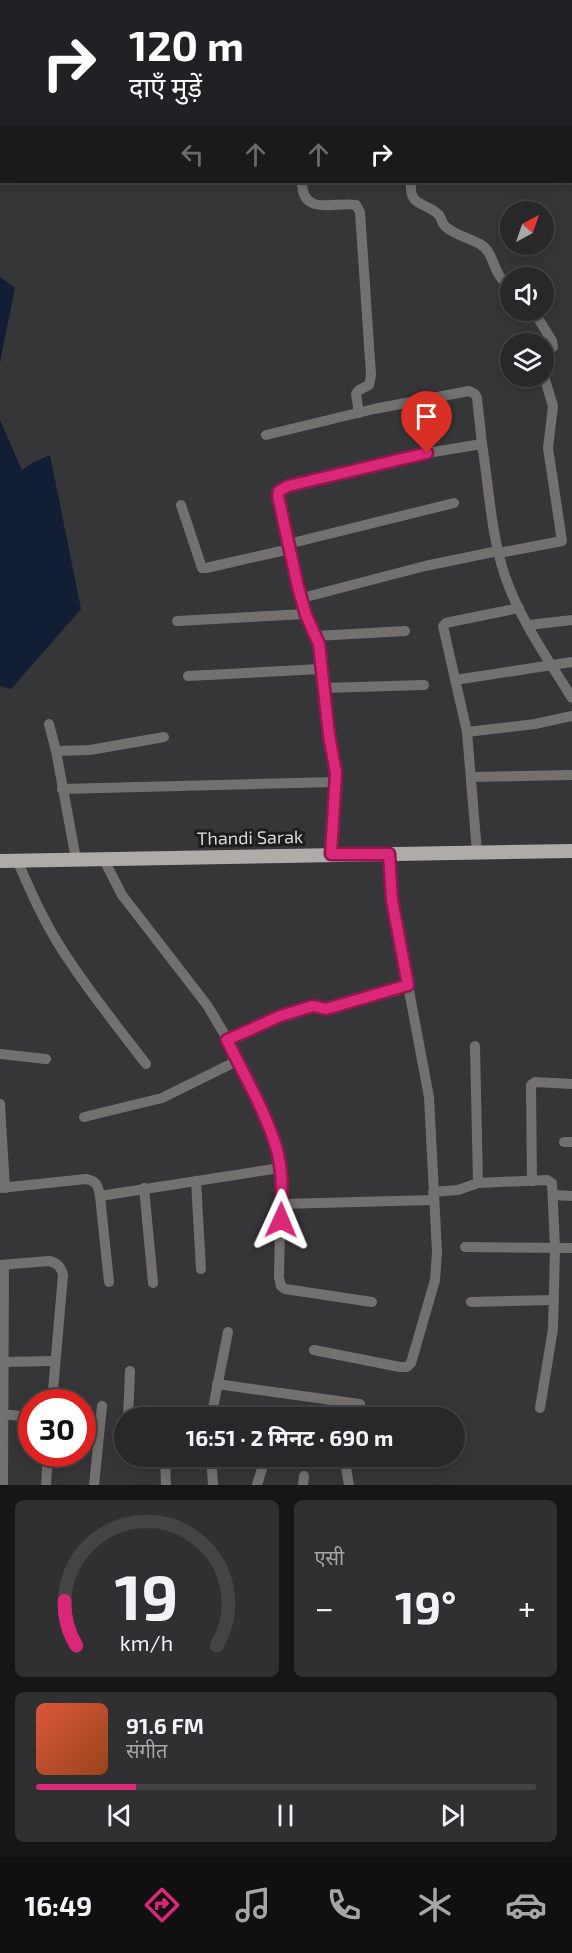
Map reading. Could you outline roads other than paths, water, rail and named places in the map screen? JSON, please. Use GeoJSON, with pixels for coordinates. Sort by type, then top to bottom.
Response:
{"type":"FeatureCollection","features":[{"type":"Feature","properties":{"kind":"main road","name":"Thandi Sarak"},"geometry":{"type":"LineString","coordinates":[[0,861],[572,851]]}},
{"type":"Feature","properties":{"kind":"street"},"geometry":{"type":"LineString","coordinates":[[302,183],[302,189],[309,201],[317,206],[349,204],[356,205],[360,212],[371,375],[369,385],[356,394],[359,413]]}},
{"type":"Feature","properties":{"kind":"street"},"geometry":{"type":"LineString","coordinates":[[411,183],[411,190],[418,203],[438,215],[448,229],[486,249],[500,276]]}},
{"type":"Feature","properties":{"kind":"street"},"geometry":{"type":"LineString","coordinates":[[302,598],[425,566],[567,541],[548,448],[553,406],[547,387]]}},
{"type":"Feature","properties":{"kind":"street"},"geometry":{"type":"LineString","coordinates":[[266,435],[450,394],[472,392],[477,398],[482,444],[505,576],[519,608],[572,698]]}},
{"type":"Feature","properties":{"kind":"street"},"geometry":{"type":"LineString","coordinates":[[331,854],[336,782],[335,763],[329,735],[319,644],[306,615],[278,496],[281,489],[368,466],[482,444]]}},
{"type":"Feature","properties":{"kind":"street"},"geometry":{"type":"LineString","coordinates":[[181,505],[202,568],[206,568],[454,503]]}},
{"type":"Feature","properties":{"kind":"street"},"geometry":{"type":"LineString","coordinates":[[477,852],[467,732],[443,626],[446,623],[519,608]]}},
{"type":"Feature","properties":{"kind":"street"},"geometry":{"type":"LineString","coordinates":[[177,621],[306,615]]}},
{"type":"Feature","properties":{"kind":"street"},"geometry":{"type":"LineString","coordinates":[[529,625],[572,620]]}},
{"type":"Feature","properties":{"kind":"street"},"geometry":{"type":"LineString","coordinates":[[316,636],[405,631]]}},
{"type":"Feature","properties":{"kind":"street"},"geometry":{"type":"LineString","coordinates":[[455,680],[572,662]]}},
{"type":"Feature","properties":{"kind":"street"},"geometry":{"type":"LineString","coordinates":[[188,676],[321,669]]}},
{"type":"Feature","properties":{"kind":"street"},"geometry":{"type":"LineString","coordinates":[[323,688],[424,685]]}},
{"type":"Feature","properties":{"kind":"street"},"geometry":{"type":"LineString","coordinates":[[467,732],[535,724],[572,716]]}},
{"type":"Feature","properties":{"kind":"street"},"geometry":{"type":"LineString","coordinates":[[49,723],[76,859]]}},
{"type":"Feature","properties":{"kind":"street"},"geometry":{"type":"LineString","coordinates":[[56,751],[90,750],[164,737]]}},
{"type":"Feature","properties":{"kind":"street"},"geometry":{"type":"LineString","coordinates":[[471,777],[572,775]]}},
{"type":"Feature","properties":{"kind":"street"},"geometry":{"type":"LineString","coordinates":[[62,789],[336,782]]}},
{"type":"Feature","properties":{"kind":"street"},"geometry":{"type":"LineString","coordinates":[[314,1350],[407,1367],[411,1363],[435,1280],[437,1252],[429,1097],[392,900],[389,854]]}},
{"type":"Feature","properties":{"kind":"street"},"geometry":{"type":"LineString","coordinates":[[103,858],[122,895],[207,1005],[227,1040],[269,1130],[277,1151],[280,1168],[279,1277],[281,1286],[285,1289],[372,1302]]}},
{"type":"Feature","properties":{"kind":"street"},"geometry":{"type":"LineString","coordinates":[[17,860],[60,947],[146,1064]]}},
{"type":"Feature","properties":{"kind":"street"},"geometry":{"type":"LineString","coordinates":[[227,1040],[280,1016],[313,1006],[326,1009],[408,985]]}},
{"type":"Feature","properties":{"kind":"street"},"geometry":{"type":"LineString","coordinates":[[475,1046],[478,1184]]}},
{"type":"Feature","properties":{"kind":"street"},"geometry":{"type":"LineString","coordinates":[[0,1054],[46,1059]]}},
{"type":"Feature","properties":{"kind":"street"},"geometry":{"type":"LineString","coordinates":[[84,1117],[162,1098],[237,1061]]}},
{"type":"Feature","properties":{"kind":"street"},"geometry":{"type":"LineString","coordinates":[[532,1181],[531,1085],[535,1082],[572,1084]]}},
{"type":"Feature","properties":{"kind":"street"},"geometry":{"type":"LineString","coordinates":[[0,1104],[3,1188],[86,1179],[98,1185],[109,1282]]}},
{"type":"Feature","properties":{"kind":"street"},"geometry":{"type":"LineString","coordinates":[[100,1196],[280,1168]]}},
{"type":"Feature","properties":{"kind":"street"},"geometry":{"type":"LineString","coordinates":[[196,1181],[201,1269]]}},
{"type":"Feature","properties":{"kind":"street"},"geometry":{"type":"LineString","coordinates":[[281,1204],[433,1196],[478,1184],[550,1181],[553,1186],[554,1300],[549,1354],[540,1408]]}},
{"type":"Feature","properties":{"kind":"street"},"geometry":{"type":"LineString","coordinates":[[144,1188],[153,1283]]}},
{"type":"Feature","properties":{"kind":"street"},"geometry":{"type":"LineString","coordinates":[[553,1196],[572,1196]]}},
{"type":"Feature","properties":{"kind":"street"},"geometry":{"type":"LineString","coordinates":[[465,1247],[572,1248]]}},
{"type":"Feature","properties":{"kind":"street"},"geometry":{"type":"LineString","coordinates":[[3,1485],[2,1265],[49,1261],[61,1268],[63,1275],[53,1389]]}},
{"type":"Feature","properties":{"kind":"street"},"geometry":{"type":"LineString","coordinates":[[471,1302],[554,1300]]}},
{"type":"Feature","properties":{"kind":"street"},"geometry":{"type":"LineString","coordinates":[[213,1407],[228,1332]]}},
{"type":"Feature","properties":{"kind":"street"},"geometry":{"type":"LineString","coordinates":[[1,1362],[55,1361]]}},
{"type":"Feature","properties":{"kind":"street"},"geometry":{"type":"LineString","coordinates":[[128,1407],[130,1371]]}},
{"type":"Feature","properties":{"kind":"street"},"geometry":{"type":"LineString","coordinates":[[218,1384],[360,1404]]}},
{"type":"Feature","properties":{"kind":"street"},"geometry":{"type":"LineString","coordinates":[[94,1485],[102,1406]]}},
{"type":"Feature","properties":{"kind":"street"},"geometry":{"type":"LineString","coordinates":[[1,1414],[18,1416]]}},
{"type":"Feature","properties":{"kind":"street"},"geometry":{"type":"LineString","coordinates":[[46,1485],[47,1467]]}},
{"type":"Feature","properties":{"kind":"street"},"geometry":{"type":"LineString","coordinates":[[165,1467],[166,1485]]}},
{"type":"Feature","properties":{"kind":"street"},"geometry":{"type":"LineString","coordinates":[[212,1467],[213,1485]]}},
{"type":"Feature","properties":{"kind":"street"},"geometry":{"type":"LineString","coordinates":[[257,1485],[263,1467]]}},
{"type":"Feature","properties":{"kind":"street"},"geometry":{"type":"LineString","coordinates":[[346,1467],[349,1485]]}},
{"type":"Feature","properties":{"kind":"water"},"geometry":{"type":"Polygon","coordinates":[[[0,277],[15,288],[0,362],[0,277]]]}},
{"type":"Feature","properties":{"kind":"water"},"geometry":{"type":"Polygon","coordinates":[[[0,420],[22,470],[50,455],[81,609],[11,689],[0,686],[0,420]]]}}]}
